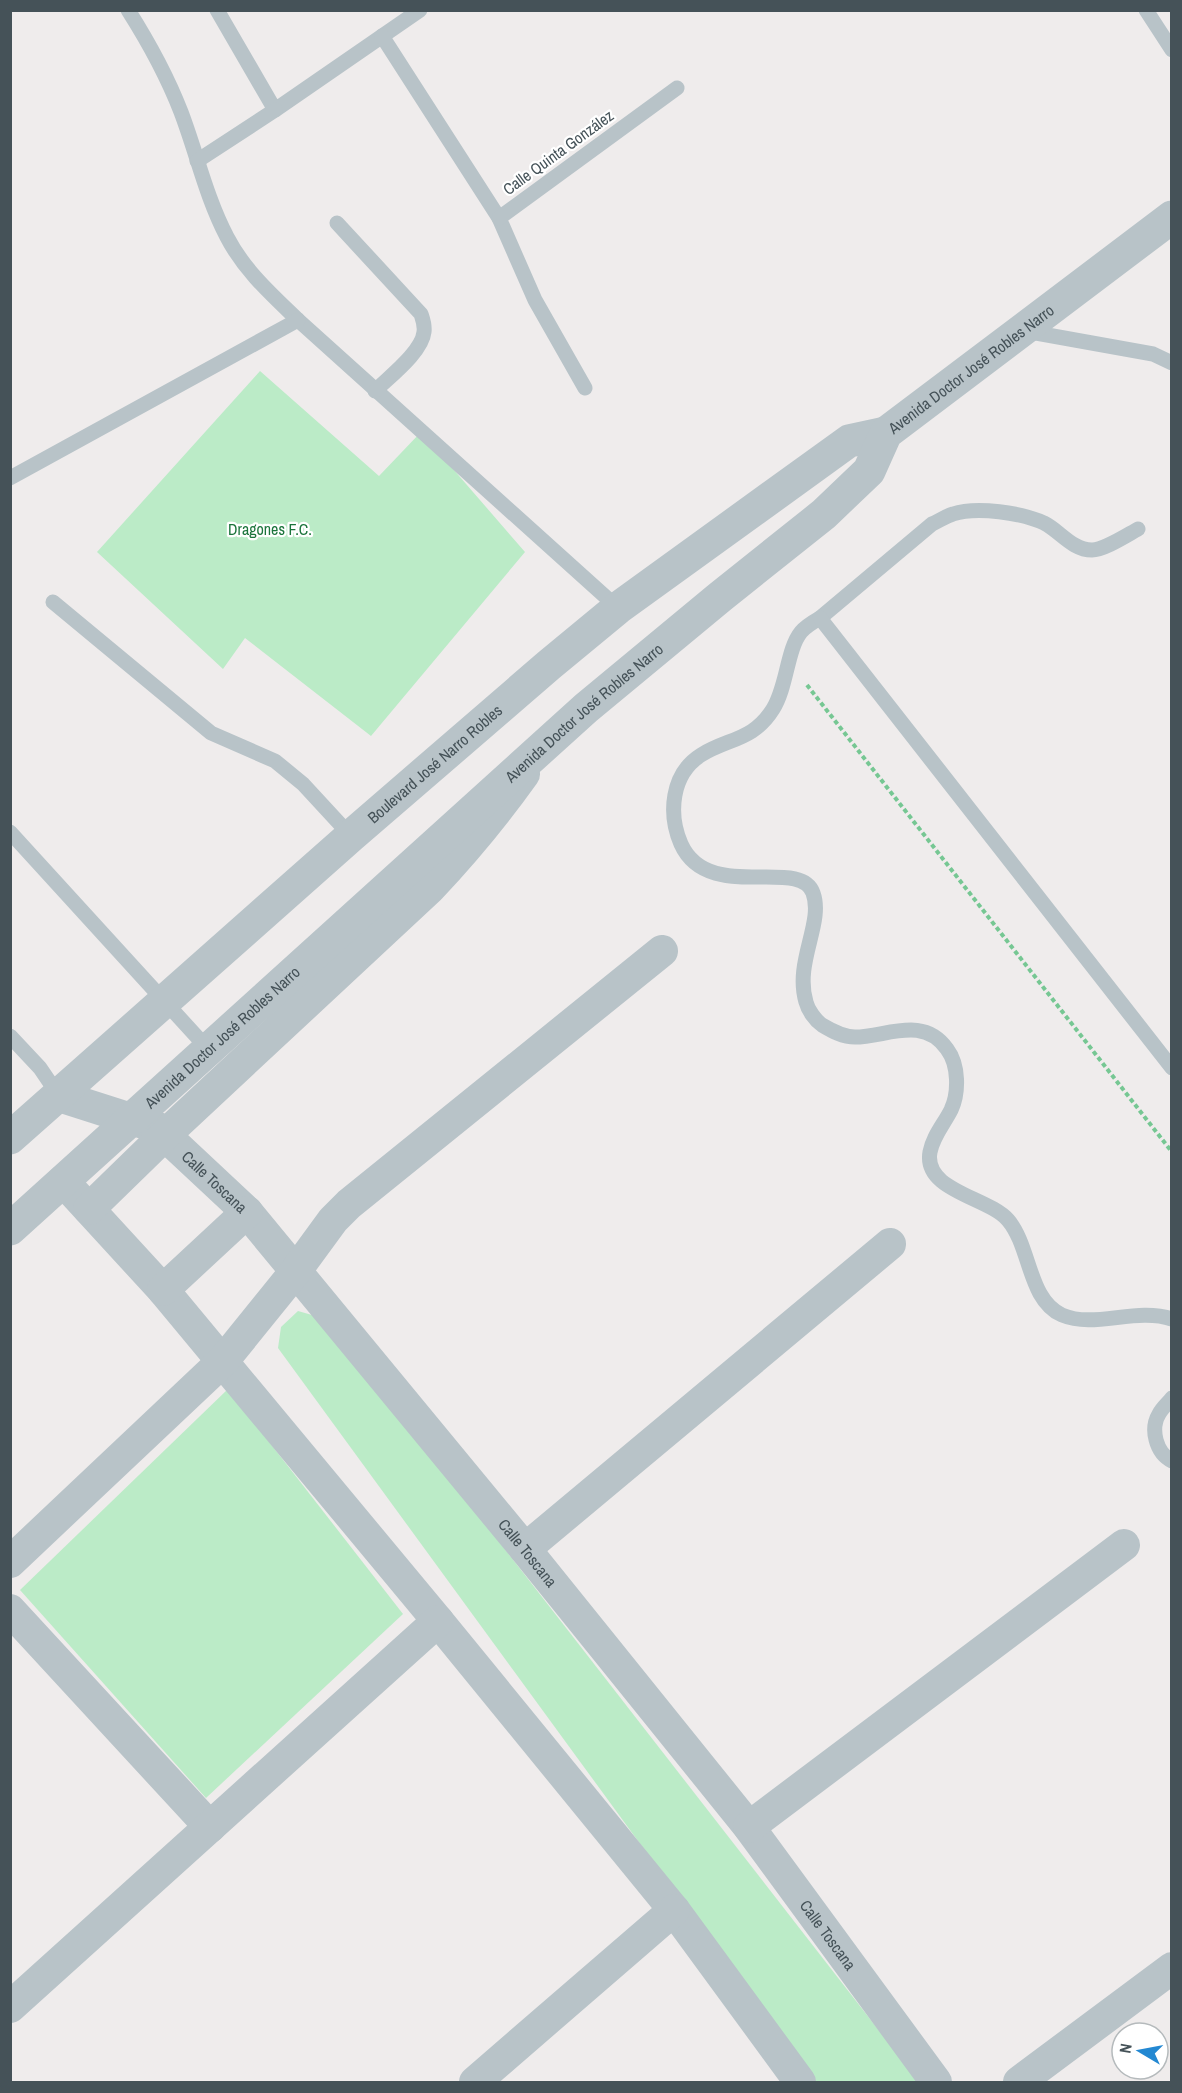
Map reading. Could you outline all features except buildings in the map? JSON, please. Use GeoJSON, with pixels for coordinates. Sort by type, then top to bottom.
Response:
{"type":"FeatureCollection","features":[{"type":"Feature","properties":{"kind":"street","name":"Avenida Doctor José Robles Narro"},"geometry":{"type":"LineString","coordinates":[[10,1229],[586,708],[824,514],[869,471],[886,433],[1172,218]]}},
{"type":"Feature","properties":{"kind":"street","name":"Boulevard José Narro Robles"},"geometry":{"type":"LineString","coordinates":[[10,1137],[351,836],[618,608],[849,441],[886,433]]}},
{"type":"Feature","properties":{"kind":"street"},"geometry":{"type":"LineString","coordinates":[[89,1209],[166,1134],[430,888],[491,820],[542,747]]}},
{"type":"Feature","properties":{"kind":"street"},"geometry":{"type":"LineString","coordinates":[[10,1562],[223,1361],[295,1272],[333,1220],[349,1204],[662,951]]}},
{"type":"Feature","properties":{"kind":"street","name":"Calle Toscana"},"geometry":{"type":"LineString","coordinates":[[59,1096],[156,1127],[247,1212],[525,1549],[749,1827],[936,2082]]}},
{"type":"Feature","properties":{"kind":"street"},"geometry":{"type":"LineString","coordinates":[[63,1181],[163,1290],[438,1621],[674,1910],[800,2082]]}},
{"type":"Feature","properties":{"kind":"street"},"geometry":{"type":"LineString","coordinates":[[163,1290],[247,1212]]}},
{"type":"Feature","properties":{"kind":"street"},"geometry":{"type":"LineString","coordinates":[[525,1549],[890,1244]]}},
{"type":"Feature","properties":{"kind":"street"},"geometry":{"type":"LineString","coordinates":[[749,1827],[1124,1545]]}},
{"type":"Feature","properties":{"kind":"street"},"geometry":{"type":"LineString","coordinates":[[10,1610],[210,1827]]}},
{"type":"Feature","properties":{"kind":"street"},"geometry":{"type":"LineString","coordinates":[[10,2007],[438,1621]]}},
{"type":"Feature","properties":{"kind":"street"},"geometry":{"type":"LineString","coordinates":[[475,2082],[674,1910]]}},
{"type":"Feature","properties":{"kind":"street"},"geometry":{"type":"LineString","coordinates":[[1019,2082],[1172,1968]]}},
{"type":"Feature","properties":{"kind":"lane"},"geometry":{"type":"LineString","coordinates":[[128,10],[163,69],[181,114],[212,208],[251,275],[375,391],[618,608]]}},
{"type":"Feature","properties":{"kind":"lane"},"geometry":{"type":"LineString","coordinates":[[217,10],[275,110]]}},
{"type":"Feature","properties":{"kind":"lane"},"geometry":{"type":"LineString","coordinates":[[197,160],[275,110],[420,10]]}},
{"type":"Feature","properties":{"kind":"lane"},"geometry":{"type":"LineString","coordinates":[[1146,10],[1172,50]]}},
{"type":"Feature","properties":{"kind":"lane"},"geometry":{"type":"LineString","coordinates":[[382,36],[499,218]]}},
{"type":"Feature","properties":{"kind":"lane","name":"Calle Quinta González"},"geometry":{"type":"LineString","coordinates":[[585,388],[535,300],[499,218],[677,88]]}},
{"type":"Feature","properties":{"kind":"lane"},"geometry":{"type":"LineString","coordinates":[[337,224],[421,314],[424,324],[424,334],[419,347],[375,391]]}},
{"type":"Feature","properties":{"kind":"lane"},"geometry":{"type":"LineString","coordinates":[[10,478],[297,320]]}},
{"type":"Feature","properties":{"kind":"lane"},"geometry":{"type":"LineString","coordinates":[[1023,330],[1153,354],[1172,363]]}},
{"type":"Feature","properties":{"kind":"lane"},"geometry":{"type":"LineString","coordinates":[[1138,529],[1097,550],[1089,550],[1073,544],[1044,524],[1006,513],[974,510],[954,514],[932,524],[802,631],[794,646],[781,692],[765,718],[744,737],[702,754],[691,763],[682,774],[672,806],[674,824],[682,848],[698,865],[715,874],[742,879],[792,877],[810,886],[815,904],[802,972],[802,989],[807,1007],[818,1023],[834,1032],[852,1037],[906,1029],[920,1031],[936,1037],[947,1048],[954,1061],[956,1092],[952,1108],[930,1150],[932,1170],[946,1184],[1007,1218],[1021,1242],[1046,1304],[1057,1312],[1082,1320],[1140,1314],[1172,1319]]}},
{"type":"Feature","properties":{"kind":"lane"},"geometry":{"type":"LineString","coordinates":[[53,602],[211,733],[260,753],[282,767],[303,784],[351,836]]}},
{"type":"Feature","properties":{"kind":"lane"},"geometry":{"type":"LineString","coordinates":[[820,618],[1172,1068]]}},
{"type":"Feature","properties":{"kind":"lane"},"geometry":{"type":"LineString","coordinates":[[10,831],[208,1049]]}},
{"type":"Feature","properties":{"kind":"lane"},"geometry":{"type":"LineString","coordinates":[[10,1036],[40,1068],[59,1096]]}},
{"type":"Feature","properties":{"kind":"lane"},"geometry":{"type":"LineString","coordinates":[[1172,1398],[1159,1414],[1155,1426],[1156,1440],[1161,1453],[1172,1461]]}},
{"type":"Feature","properties":{"kind":"path"},"geometry":{"type":"LineString","coordinates":[[790,663],[1172,1152]]}},
{"type":"Feature","properties":{"kind":"green space","name":"Dragones F.C."},"geometry":{"type":"Polygon","coordinates":[[[260,371],[379,476],[421,432],[525,552],[371,736],[245,638],[223,669],[97,552],[260,371]]]}},
{"type":"Feature","properties":{"kind":"green space"},"geometry":{"type":"Polygon","coordinates":[[[298,1311],[326,1319],[919,2082],[814,2082],[278,1348],[281,1327],[298,1311]]]}},
{"type":"Feature","properties":{"kind":"green space"},"geometry":{"type":"Polygon","coordinates":[[[228,1389],[403,1614],[206,1798],[20,1590],[228,1389]]]}}]}
